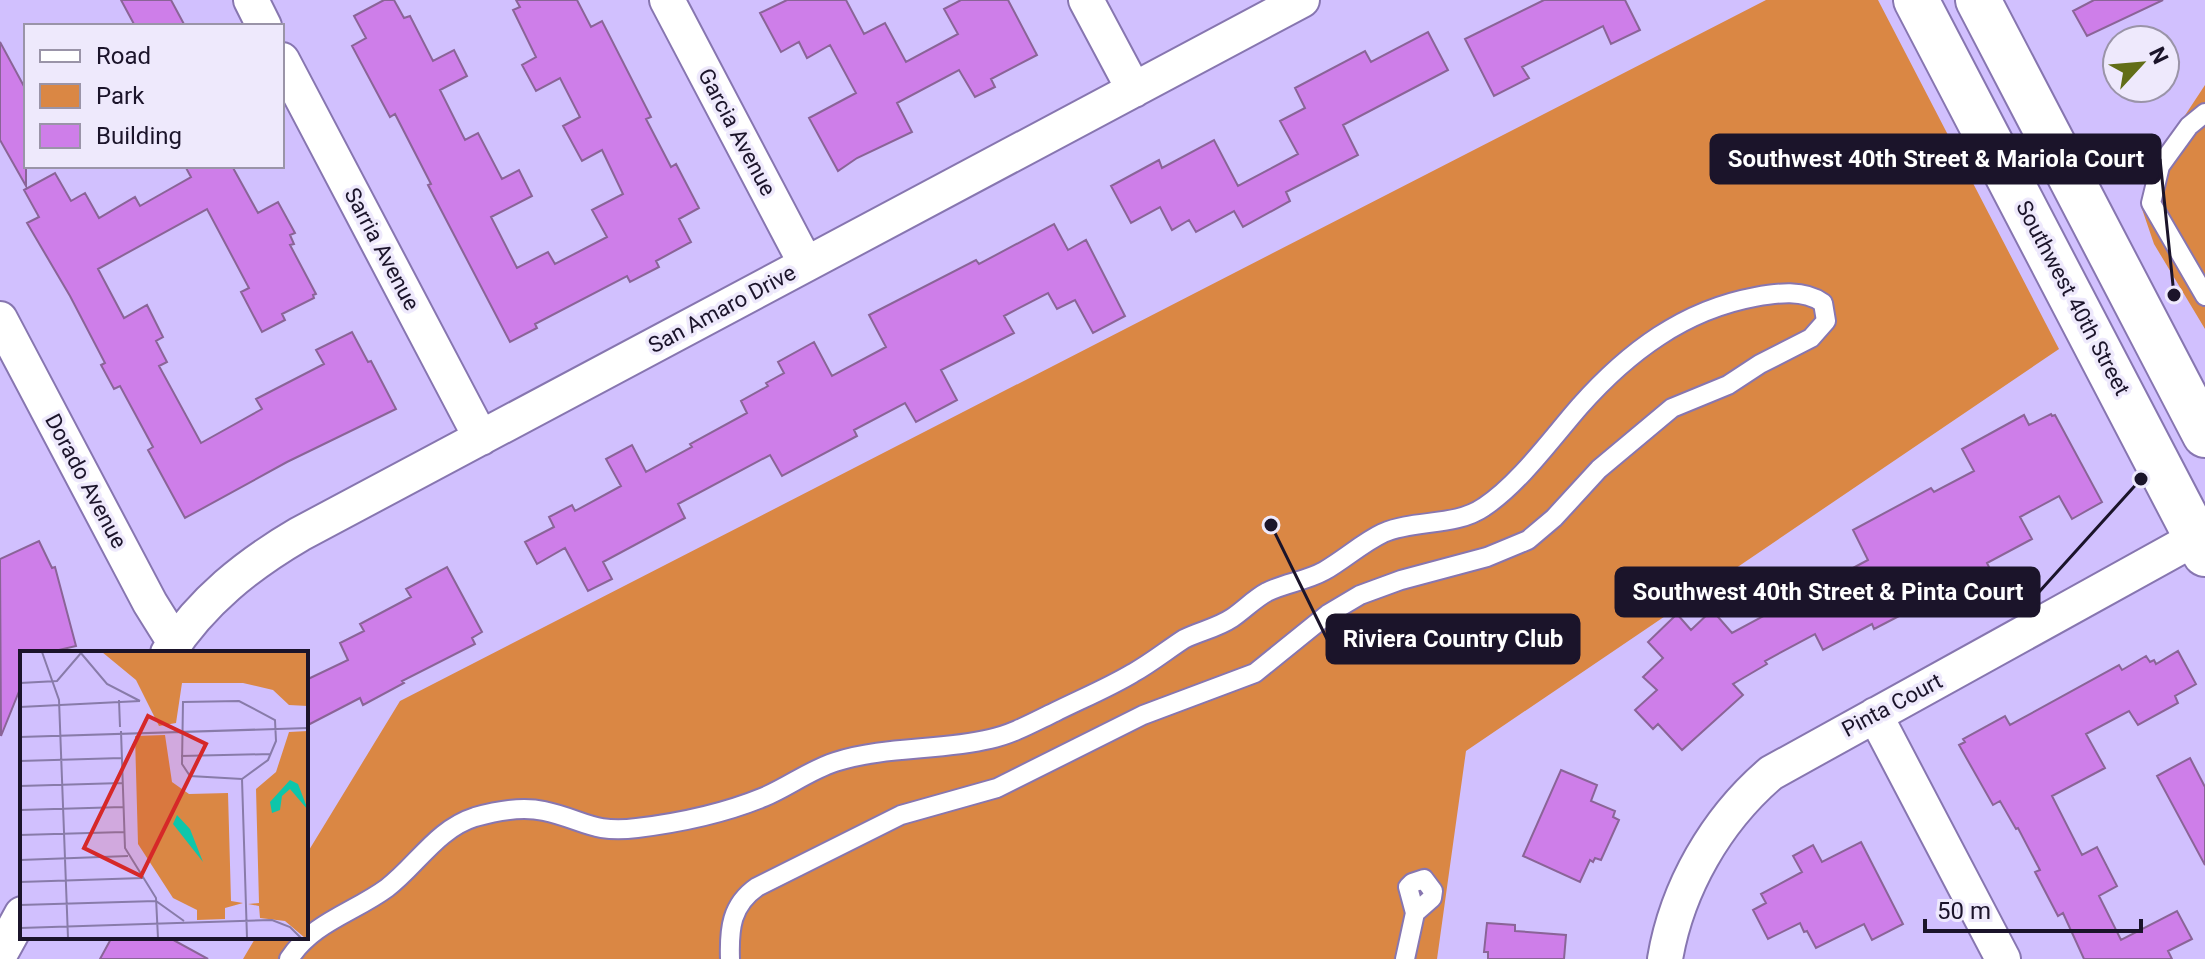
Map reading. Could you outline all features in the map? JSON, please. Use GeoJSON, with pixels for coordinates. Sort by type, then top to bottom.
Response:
{"type":"FeatureCollection","features":[{"type":"Feature","properties":{"kind":"main road","name":"Southwest 40th Street"},"geometry":{"type":"LineString","coordinates":[[1916,0],[2202,542]]}},
{"type":"Feature","properties":{"kind":"main road"},"geometry":{"type":"LineString","coordinates":[[1978,0],[2205,435]]}},
{"type":"Feature","properties":{"kind":"street"},"geometry":{"type":"LineString","coordinates":[[251,0],[263,24]]}},
{"type":"Feature","properties":{"kind":"street","name":"Garcia Avenue"},"geometry":{"type":"LineString","coordinates":[[667,0],[806,264]]}},
{"type":"Feature","properties":{"kind":"street"},"geometry":{"type":"LineString","coordinates":[[1086,0],[1134,90]]}},
{"type":"Feature","properties":{"kind":"street","name":"San Amaro Drive"},"geometry":{"type":"LineString","coordinates":[[171,648],[213,596],[262,558],[308,530],[1302,0]]}},
{"type":"Feature","properties":{"kind":"street","name":"Sarria Avenue"},"geometry":{"type":"LineString","coordinates":[[284,64],[481,438]]}},
{"type":"Feature","properties":{"kind":"street","name":"Dorado Avenue"},"geometry":{"type":"LineString","coordinates":[[0,319],[171,648]]}},
{"type":"Feature","properties":{"kind":"street","name":"Pinta Court"},"geometry":{"type":"LineString","coordinates":[[1665,959],[1670,931],[1692,875],[1746,794],[1771,773],[2202,542]]}},
{"type":"Feature","properties":{"kind":"street"},"geometry":{"type":"LineString","coordinates":[[1875,715],[2003,959]]}},
{"type":"Feature","properties":{"kind":"street"},"geometry":{"type":"LineString","coordinates":[[0,954],[20,918]]}},
{"type":"Feature","properties":{"kind":"lane"},"geometry":{"type":"LineString","coordinates":[[2205,113],[2189,126],[2160,166],[2151,203],[2205,296]]}},
{"type":"Feature","properties":{"kind":"lane"},"geometry":{"type":"LineString","coordinates":[[308,937],[382,891],[436,840],[469,819],[530,809],[598,829],[638,828],[760,799],[829,764],[853,757],[971,743],[1019,729],[1121,680],[1181,641],[1229,620],[1267,592],[1325,570],[1388,531],[1457,519],[1488,505],[1595,390],[1653,340],[1687,318],[1730,303],[1770,295],[1804,295],[1823,303],[1826,321],[1811,338],[1760,364],[1728,385],[1672,408],[1599,469],[1541,531],[1528,540],[1487,557],[1401,580],[1360,595],[1328,614],[1255,673],[1143,715],[997,788],[911,811],[881,823],[757,887],[736,907],[729,936],[730,959]]}},
{"type":"Feature","properties":{"kind":"lane"},"geometry":{"type":"LineString","coordinates":[[1405,959],[1415,913]]}},
{"type":"Feature","properties":{"kind":"lane"},"geometry":{"type":"LineString","coordinates":[[289,959],[305,939]]}},
{"type":"Feature","properties":{"kind":"green space"},"geometry":{"type":"Polygon","coordinates":[[[1766,0],[1878,0],[2059,349],[1466,751],[1437,959],[243,959],[255,939],[308,939],[308,852],[400,701],[1766,0]]]}},
{"type":"Feature","properties":{"kind":"green space"},"geometry":{"type":"Polygon","coordinates":[[[2205,85],[2205,329],[2154,244],[2141,206],[2147,173],[2205,85]]]}},
{"type":"Feature","properties":{"kind":"building"},"geometry":{"type":"Polygon","coordinates":[[[121,0],[171,0],[184,24],[134,24],[121,0]]]}},
{"type":"Feature","properties":{"kind":"building"},"geometry":{"type":"Polygon","coordinates":[[[384,0],[394,0],[404,18],[410,16],[433,61],[454,50],[467,76],[440,90],[465,140],[478,133],[502,179],[519,170],[532,196],[491,217],[517,268],[548,252],[555,264],[607,237],[592,210],[623,194],[602,150],[582,161],[563,126],[580,117],[560,78],[536,91],[522,65],[536,57],[513,10],[520,7],[516,0],[577,0],[591,27],[602,21],[651,117],[646,119],[671,167],[676,164],[699,208],[679,219],[691,242],[656,261],[659,267],[630,282],[627,276],[535,324],[537,328],[510,342],[428,185],[431,184],[395,114],[390,117],[352,46],[366,38],[354,16],[384,0]]]}},
{"type":"Feature","properties":{"kind":"building"},"geometry":{"type":"Polygon","coordinates":[[[787,0],[846,0],[864,34],[885,23],[906,62],[958,34],[944,9],[961,0],[1008,0],[1037,55],[991,79],[995,87],[975,97],[959,70],[897,103],[912,132],[857,158],[838,171],[809,118],[856,93],[830,45],[807,58],[799,42],[781,52],[760,13],[787,0]]]}},
{"type":"Feature","properties":{"kind":"building"},"geometry":{"type":"Polygon","coordinates":[[[1544,0],[1625,0],[1640,30],[1611,44],[1603,26],[1522,67],[1529,78],[1494,96],[1465,39],[1544,0]]]}},
{"type":"Feature","properties":{"kind":"building"},"geometry":{"type":"Polygon","coordinates":[[[2094,0],[2163,0],[2112,24],[2101,24],[2101,29],[2087,36],[2073,11],[2094,0]]]}},
{"type":"Feature","properties":{"kind":"building"},"geometry":{"type":"Polygon","coordinates":[[[1428,32],[1448,70],[1343,125],[1358,155],[1286,192],[1290,201],[1243,227],[1234,211],[1196,232],[1189,220],[1172,230],[1160,207],[1131,223],[1111,186],[1159,160],[1162,168],[1214,140],[1238,186],[1298,154],[1280,121],[1305,108],[1295,88],[1365,51],[1371,62],[1428,32]]]}},
{"type":"Feature","properties":{"kind":"building"},"geometry":{"type":"Polygon","coordinates":[[[0,42],[24,86],[26,186],[0,140],[0,42]]]}},
{"type":"Feature","properties":{"kind":"building"},"geometry":{"type":"Polygon","coordinates":[[[186,168],[233,168],[258,213],[278,202],[295,233],[290,235],[294,244],[290,245],[316,294],[314,298],[282,314],[285,320],[262,332],[241,292],[249,288],[207,209],[98,269],[124,318],[147,305],[163,337],[156,341],[167,362],[159,366],[201,443],[262,409],[256,399],[324,364],[316,350],[352,332],[396,409],[287,462],[185,518],[148,450],[153,447],[120,386],[114,389],[101,365],[105,363],[70,296],[27,223],[39,217],[24,190],[55,173],[71,201],[85,193],[99,218],[135,197],[140,206],[191,177],[186,168]]]}},
{"type":"Feature","properties":{"kind":"building"},"geometry":{"type":"Polygon","coordinates":[[[1054,224],[1068,250],[1086,240],[1125,316],[1093,333],[1075,300],[1057,309],[1048,293],[1004,316],[1014,333],[941,370],[957,400],[916,422],[905,403],[854,430],[857,436],[782,476],[770,455],[678,504],[685,518],[603,562],[612,579],[588,591],[565,548],[537,564],[525,542],[554,527],[549,517],[572,505],[575,511],[621,486],[606,459],[632,445],[646,472],[692,447],[690,444],[747,413],[741,401],[784,373],[778,362],[814,342],[832,376],[886,347],[869,315],[976,260],[979,264],[1054,224]]]}},
{"type":"Feature","properties":{"kind":"building"},"geometry":{"type":"Polygon","coordinates":[[[2024,415],[2029,425],[2055,415],[2102,502],[2072,519],[2059,496],[2020,517],[2032,539],[1987,563],[1990,569],[1874,629],[1872,624],[1823,650],[1815,634],[1765,661],[1767,664],[1733,684],[1743,695],[1682,750],[1658,724],[1653,729],[1635,710],[1657,690],[1643,677],[1663,658],[1648,642],[1677,614],[1691,630],[1712,610],[1732,633],[1782,606],[1785,613],[1838,585],[1834,578],[1868,560],[1853,530],[1931,488],[1934,492],[1974,471],[1962,449],[2024,415]]]}},
{"type":"Feature","properties":{"kind":"building"},"geometry":{"type":"Polygon","coordinates":[[[39,541],[52,568],[55,567],[76,646],[55,651],[20,651],[20,689],[1,736],[0,559],[39,541]]]}},
{"type":"Feature","properties":{"kind":"building"},"geometry":{"type":"Polygon","coordinates":[[[447,567],[482,632],[472,638],[475,644],[402,681],[404,683],[363,705],[360,698],[308,725],[308,679],[348,660],[340,643],[364,631],[360,624],[411,597],[406,589],[447,567]]]}},
{"type":"Feature","properties":{"kind":"building"},"geometry":{"type":"Polygon","coordinates":[[[2178,651],[2196,684],[2175,696],[2178,703],[2138,725],[2129,711],[2086,734],[2105,768],[2052,796],[2082,855],[2097,847],[2117,886],[2099,896],[2121,940],[2177,911],[2192,939],[2168,951],[2172,959],[2084,959],[2063,913],[2058,916],[2035,872],[2040,870],[2018,828],[2000,801],[1993,805],[1959,745],[1965,742],[1963,739],[2005,716],[2010,725],[2119,665],[2122,670],[2146,656],[2156,664],[2178,651]]]}},
{"type":"Feature","properties":{"kind":"building"},"geometry":{"type":"Polygon","coordinates":[[[2190,758],[2205,787],[2205,865],[2157,776],[2190,758]]]}},
{"type":"Feature","properties":{"kind":"building"},"geometry":{"type":"Polygon","coordinates":[[[1561,770],[1597,785],[1591,801],[1615,811],[1613,817],[1619,820],[1601,860],[1590,860],[1580,882],[1523,856],[1561,770]]]}},
{"type":"Feature","properties":{"kind":"building"},"geometry":{"type":"Polygon","coordinates":[[[1861,842],[1903,924],[1872,940],[1864,924],[1816,948],[1800,923],[1768,939],[1753,910],[1766,903],[1761,894],[1802,872],[1793,856],[1813,845],[1822,862],[1861,842]]]}},
{"type":"Feature","properties":{"kind":"building"},"geometry":{"type":"Polygon","coordinates":[[[1487,923],[1515,925],[1515,931],[1566,935],[1564,959],[1488,959],[1488,952],[1484,952],[1487,923]]]}},
{"type":"Feature","properties":{"kind":"building"},"geometry":{"type":"Polygon","coordinates":[[[111,939],[172,939],[208,959],[100,959],[111,939]]]}},
{"type":"Feature","properties":{"kind":"place","name":"Southwest 40th Street & Mariola Court"},"geometry":{"type":"Point","coordinates":[2174,295]}},
{"type":"Feature","properties":{"kind":"place","name":"Southwest 40th Street & Pinta Court"},"geometry":{"type":"Point","coordinates":[2141,479]}},
{"type":"Feature","properties":{"kind":"place","name":"Riviera Country Club"},"geometry":{"type":"Point","coordinates":[1271,525]}}]}
